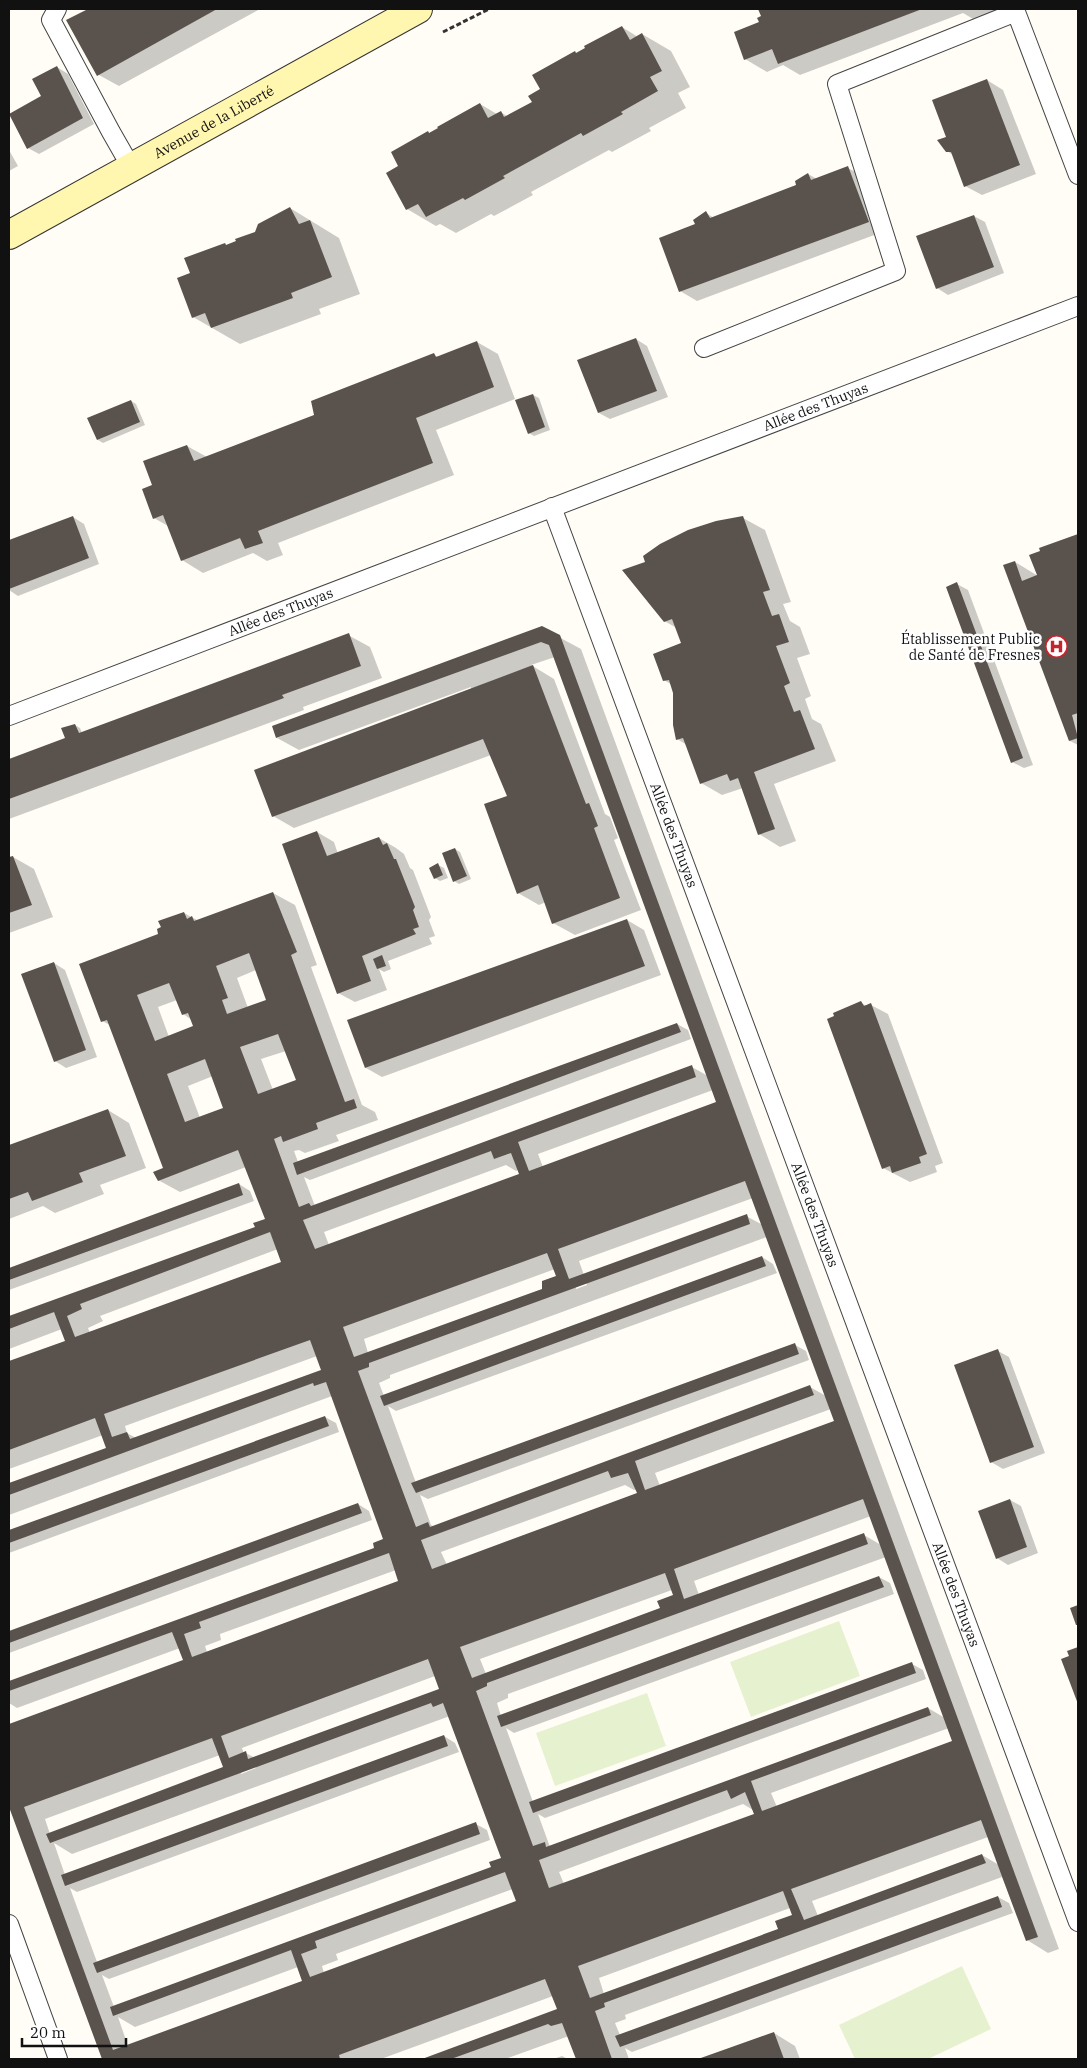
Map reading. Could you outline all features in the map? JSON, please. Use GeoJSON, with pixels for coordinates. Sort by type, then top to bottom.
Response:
{"type":"FeatureCollection","features":[{"type":"Feature","properties":{"kind":"main road","name":"Avenue de la Liberté"},"geometry":{"type":"LineString","coordinates":[[9,235],[418,9]]}},
{"type":"Feature","properties":{"kind":"lane"},"geometry":{"type":"LineString","coordinates":[[57,9],[51,20],[131,167]]}},
{"type":"Feature","properties":{"kind":"lane"},"geometry":{"type":"LineString","coordinates":[[704,348],[896,271],[837,84],[1016,12],[1078,175]]}},
{"type":"Feature","properties":{"kind":"lane","name":"Allée des Thuyas"},"geometry":{"type":"LineString","coordinates":[[9,716],[1078,306]]}},
{"type":"Feature","properties":{"kind":"lane","name":"Allée des Thuyas"},"geometry":{"type":"LineString","coordinates":[[552,507],[1078,1922]]}},
{"type":"Feature","properties":{"kind":"lane"},"geometry":{"type":"LineString","coordinates":[[9,1924],[58,2059]]}},
{"type":"Feature","properties":{"kind":"green space"},"geometry":{"type":"Polygon","coordinates":[[[839,1621],[860,1676],[751,1717],[730,1662],[839,1621]]]}},
{"type":"Feature","properties":{"kind":"green space"},"geometry":{"type":"Polygon","coordinates":[[[647,1693],[666,1746],[555,1786],[536,1733],[647,1693]]]}},
{"type":"Feature","properties":{"kind":"green space"},"geometry":{"type":"Polygon","coordinates":[[[962,1966],[991,2029],[928,2059],[855,2059],[839,2025],[962,1966]]]}},
{"type":"Feature","properties":{"kind":"building"},"geometry":{"type":"Polygon","coordinates":[[[88,9],[217,9],[97,76],[66,20],[88,9]]]}},
{"type":"Feature","properties":{"kind":"building"},"geometry":{"type":"Polygon","coordinates":[[[758,9],[922,9],[778,64],[772,49],[744,60],[734,32],[759,22],[757,18],[761,16],[758,9]]]}},
{"type":"Feature","properties":{"kind":"building"},"geometry":{"type":"Polygon","coordinates":[[[622,26],[630,40],[642,33],[662,71],[650,77],[658,91],[621,112],[623,114],[583,136],[581,133],[503,176],[505,178],[465,200],[463,198],[426,217],[418,204],[406,210],[386,173],[398,166],[391,152],[428,131],[429,133],[480,103],[488,118],[501,111],[504,117],[532,102],[528,96],[540,89],[532,75],[575,51],[576,53],[585,48],[584,46],[622,26]]]}},
{"type":"Feature","properties":{"kind":"building"},"geometry":{"type":"Polygon","coordinates":[[[57,66],[83,118],[27,149],[9,114],[41,96],[32,79],[57,66]]]}},
{"type":"Feature","properties":{"kind":"building"},"geometry":{"type":"Polygon","coordinates":[[[987,79],[1020,165],[964,187],[951,152],[946,152],[937,140],[946,137],[932,100],[987,79]]]}},
{"type":"Feature","properties":{"kind":"building"},"geometry":{"type":"Polygon","coordinates":[[[848,166],[869,222],[679,292],[659,238],[695,224],[693,220],[706,211],[710,218],[796,185],[795,181],[808,173],[811,180],[848,166]]]}},
{"type":"Feature","properties":{"kind":"building"},"geometry":{"type":"Polygon","coordinates":[[[290,207],[299,224],[310,220],[332,277],[291,293],[293,298],[211,328],[205,313],[192,318],[177,278],[190,273],[184,258],[225,243],[226,245],[236,241],[235,239],[255,232],[258,224],[290,207]]]}},
{"type":"Feature","properties":{"kind":"building"},"geometry":{"type":"Polygon","coordinates":[[[974,215],[994,267],[936,289],[916,236],[974,215]]]}},
{"type":"Feature","properties":{"kind":"building"},"geometry":{"type":"Polygon","coordinates":[[[636,338],[657,391],[598,413],[577,360],[636,338]]]}},
{"type":"Feature","properties":{"kind":"building"},"geometry":{"type":"Polygon","coordinates":[[[477,341],[494,387],[416,418],[433,463],[258,531],[263,543],[245,549],[240,538],[181,561],[163,515],[153,519],[142,489],[152,485],[143,461],[187,445],[194,461],[314,415],[311,401],[434,353],[436,357],[477,341]]]}},
{"type":"Feature","properties":{"kind":"building"},"geometry":{"type":"Polygon","coordinates":[[[533,394],[545,427],[528,434],[515,400],[533,394]]]}},
{"type":"Feature","properties":{"kind":"building"},"geometry":{"type":"Polygon","coordinates":[[[131,400],[140,422],[97,440],[87,418],[131,400]]]}},
{"type":"Feature","properties":{"kind":"building"},"geometry":{"type":"Polygon","coordinates":[[[73,516],[89,558],[9,589],[9,540],[73,516]]]}},
{"type":"Feature","properties":{"kind":"building"},"geometry":{"type":"Polygon","coordinates":[[[743,516],[770,590],[763,592],[772,616],[779,614],[789,642],[776,646],[790,683],[784,686],[794,712],[800,710],[815,749],[754,772],[775,829],[758,835],[738,778],[730,781],[727,774],[700,784],[683,738],[676,740],[673,725],[673,693],[669,680],[663,681],[653,654],[681,643],[672,619],[664,622],[622,570],[645,562],[643,556],[660,544],[688,530],[716,521],[743,516]]]}},
{"type":"Feature","properties":{"kind":"building","name":"Établissement Public de Santé de Fresnes"},"geometry":{"type":"Polygon","coordinates":[[[1078,534],[1078,713],[1072,715],[1078,738],[1069,741],[1003,565],[1015,561],[1022,581],[1037,575],[1029,555],[1040,551],[1039,548],[1078,534]]]}},
{"type":"Feature","properties":{"kind":"building"},"geometry":{"type":"Polygon","coordinates":[[[957,582],[1023,758],[1011,763],[946,587],[957,582]]]}},
{"type":"Feature","properties":{"kind":"building"},"geometry":{"type":"Polygon","coordinates":[[[542,626],[560,635],[1038,1937],[1026,1941],[981,1820],[791,1889],[804,1920],[982,1854],[986,1863],[604,2003],[605,2007],[595,2011],[612,2059],[576,2059],[562,2023],[551,2026],[548,2024],[451,2059],[422,2059],[557,2009],[545,1979],[339,2055],[340,2059],[102,2059],[9,1807],[9,1724],[183,1660],[172,1632],[9,1691],[9,1681],[374,1548],[373,1543],[383,1539],[326,1382],[314,1386],[313,1383],[9,1495],[9,1483],[106,1448],[95,1418],[9,1450],[9,1361],[65,1341],[54,1312],[9,1329],[9,1316],[255,1227],[253,1223],[265,1219],[238,1150],[158,1181],[153,1172],[163,1168],[107,1020],[101,1022],[79,964],[158,934],[157,929],[161,927],[158,921],[184,912],[187,919],[192,916],[194,921],[273,892],[297,952],[291,955],[345,1102],[354,1099],[357,1108],[316,1123],[318,1129],[283,1142],[281,1136],[274,1139],[299,1207],[309,1203],[311,1206],[692,1065],[696,1077],[518,1142],[529,1171],[716,1102],[549,645],[541,642],[276,738],[272,726],[542,626]],[[249,953],[216,966],[228,998],[222,1000],[227,1014],[266,1000],[249,953]],[[169,983],[137,995],[155,1041],[193,1026],[188,1013],[182,1015],[169,983]],[[278,1034],[240,1047],[258,1094],[296,1080],[278,1034]],[[205,1059],[167,1074],[185,1122],[223,1108],[205,1059]],[[491,1151],[303,1220],[315,1249],[519,1174],[511,1153],[494,1159],[491,1151]],[[745,1181],[558,1249],[569,1279],[747,1214],[750,1224],[369,1363],[369,1367],[358,1371],[416,1527],[428,1522],[430,1527],[810,1385],[814,1395],[635,1461],[645,1490],[834,1421],[745,1181]],[[270,1232],[80,1304],[82,1309],[67,1316],[75,1337],[281,1262],[270,1232]],[[547,1253],[343,1327],[354,1357],[542,1289],[542,1281],[556,1276],[547,1253]],[[310,1340],[104,1414],[112,1437],[127,1432],[130,1439],[321,1370],[310,1340]],[[608,1471],[421,1540],[432,1569],[637,1493],[628,1473],[611,1478],[608,1471]],[[863,1499],[674,1569],[684,1599],[864,1533],[868,1544],[487,1683],[487,1686],[476,1691],[533,1846],[545,1842],[546,1847],[928,1707],[931,1715],[751,1781],[762,1811],[952,1741],[863,1499]],[[389,1553],[199,1622],[201,1628],[184,1634],[192,1657],[398,1581],[389,1553]],[[665,1573],[460,1647],[472,1678],[660,1608],[657,1601],[673,1595],[665,1573]],[[428,1659],[221,1736],[229,1758],[246,1751],[248,1759],[439,1689],[428,1659]],[[431,1703],[50,1843],[46,1834],[223,1767],[212,1738],[24,1807],[113,2050],[302,1981],[291,1950],[113,2016],[110,2007],[491,1867],[489,1862],[501,1858],[443,1703],[433,1707],[431,1703]],[[727,1790],[539,1860],[549,1888],[754,1814],[745,1792],[731,1799],[727,1790]],[[505,1872],[315,1941],[317,1948],[301,1954],[310,1977],[516,1901],[505,1872]],[[783,1891],[578,1966],[590,1998],[778,1929],[775,1921],[792,1915],[783,1891]]]}},
{"type":"Feature","properties":{"kind":"building"},"geometry":{"type":"Polygon","coordinates":[[[349,633],[361,666],[282,695],[284,698],[9,799],[9,759],[65,738],[61,728],[75,724],[79,733],[349,633]]]}},
{"type":"Feature","properties":{"kind":"building"},"geometry":{"type":"Polygon","coordinates":[[[533,665],[586,804],[589,803],[598,826],[594,828],[620,898],[552,924],[538,885],[517,894],[484,804],[507,796],[483,739],[272,817],[254,770],[533,665]]]}},
{"type":"Feature","properties":{"kind":"building"},"geometry":{"type":"Polygon","coordinates":[[[317,831],[327,856],[379,837],[383,845],[387,843],[394,859],[396,859],[415,907],[413,910],[419,927],[413,929],[416,934],[362,956],[371,981],[337,994],[282,844],[317,831]]]}},
{"type":"Feature","properties":{"kind":"building"},"geometry":{"type":"Polygon","coordinates":[[[455,848],[467,876],[453,882],[442,853],[455,848]]]}},
{"type":"Feature","properties":{"kind":"building"},"geometry":{"type":"Polygon","coordinates":[[[13,856],[32,905],[9,913],[9,857],[13,856]]]}},
{"type":"Feature","properties":{"kind":"building"},"geometry":{"type":"Polygon","coordinates":[[[438,863],[443,875],[434,879],[429,868],[438,863]]]}},
{"type":"Feature","properties":{"kind":"building"},"geometry":{"type":"Polygon","coordinates":[[[627,919],[645,966],[365,1068],[347,1020],[627,919]]]}},
{"type":"Feature","properties":{"kind":"building"},"geometry":{"type":"Polygon","coordinates":[[[382,955],[386,966],[377,969],[373,959],[382,955]]]}},
{"type":"Feature","properties":{"kind":"building"},"geometry":{"type":"Polygon","coordinates":[[[54,962],[86,1050],[54,1062],[21,974],[54,962]]]}},
{"type":"Feature","properties":{"kind":"building"},"geometry":{"type":"Polygon","coordinates":[[[861,1001],[864,1006],[871,1003],[927,1154],[919,1157],[921,1163],[892,1173],[890,1166],[882,1169],[827,1019],[834,1016],[833,1013],[861,1001]]]}},
{"type":"Feature","properties":{"kind":"building"},"geometry":{"type":"Polygon","coordinates":[[[677,1023],[681,1032],[297,1175],[293,1163],[677,1023]]]}},
{"type":"Feature","properties":{"kind":"building"},"geometry":{"type":"Polygon","coordinates":[[[108,1109],[126,1156],[79,1173],[83,1182],[32,1201],[28,1192],[9,1199],[9,1145],[108,1109]]]}},
{"type":"Feature","properties":{"kind":"building"},"geometry":{"type":"Polygon","coordinates":[[[239,1183],[243,1195],[9,1280],[9,1268],[239,1183]]]}},
{"type":"Feature","properties":{"kind":"building"},"geometry":{"type":"Polygon","coordinates":[[[762,1256],[766,1266],[384,1406],[380,1396],[762,1256]]]}},
{"type":"Feature","properties":{"kind":"building"},"geometry":{"type":"Polygon","coordinates":[[[795,1343],[799,1354],[416,1493],[411,1483],[795,1343]]]}},
{"type":"Feature","properties":{"kind":"building"},"geometry":{"type":"Polygon","coordinates":[[[998,1349],[1034,1447],[990,1463],[954,1365],[998,1349]]]}},
{"type":"Feature","properties":{"kind":"building"},"geometry":{"type":"Polygon","coordinates":[[[325,1416],[329,1426],[9,1543],[9,1530],[325,1416]]]}},
{"type":"Feature","properties":{"kind":"building"},"geometry":{"type":"Polygon","coordinates":[[[1010,1499],[1027,1547],[996,1559],[978,1511],[1010,1499]]]}},
{"type":"Feature","properties":{"kind":"building"},"geometry":{"type":"Polygon","coordinates":[[[358,1503],[362,1513],[9,1643],[9,1631],[358,1503]]]}},
{"type":"Feature","properties":{"kind":"building"},"geometry":{"type":"Polygon","coordinates":[[[879,1576],[884,1587],[501,1727],[497,1716],[879,1576]]]}},
{"type":"Feature","properties":{"kind":"building"},"geometry":{"type":"Polygon","coordinates":[[[1078,1605],[1078,1625],[1076,1625],[1070,1608],[1078,1605]]]}},
{"type":"Feature","properties":{"kind":"building"},"geometry":{"type":"Polygon","coordinates":[[[1078,1647],[1078,1704],[1061,1659],[1069,1656],[1067,1651],[1078,1647]]]}},
{"type":"Feature","properties":{"kind":"building"},"geometry":{"type":"Polygon","coordinates":[[[912,1662],[916,1673],[533,1813],[529,1802],[912,1662]]]}},
{"type":"Feature","properties":{"kind":"building"},"geometry":{"type":"Polygon","coordinates":[[[444,1735],[448,1746],[65,1886],[61,1875],[444,1735]]]}},
{"type":"Feature","properties":{"kind":"building"},"geometry":{"type":"Polygon","coordinates":[[[476,1822],[480,1834],[97,1973],[93,1963],[476,1822]]]}},
{"type":"Feature","properties":{"kind":"building"},"geometry":{"type":"Polygon","coordinates":[[[998,1896],[1002,1907],[620,2047],[615,2036],[998,1896]]]}},
{"type":"Feature","properties":{"kind":"building"},"geometry":{"type":"Polygon","coordinates":[[[774,2032],[784,2059],[698,2059],[774,2032]]]}},
{"type":"Feature","properties":{"kind":"place","name":"Établissement Public de Santé de Fresnes"},"geometry":{"type":"Point","coordinates":[1056,647]}}]}
